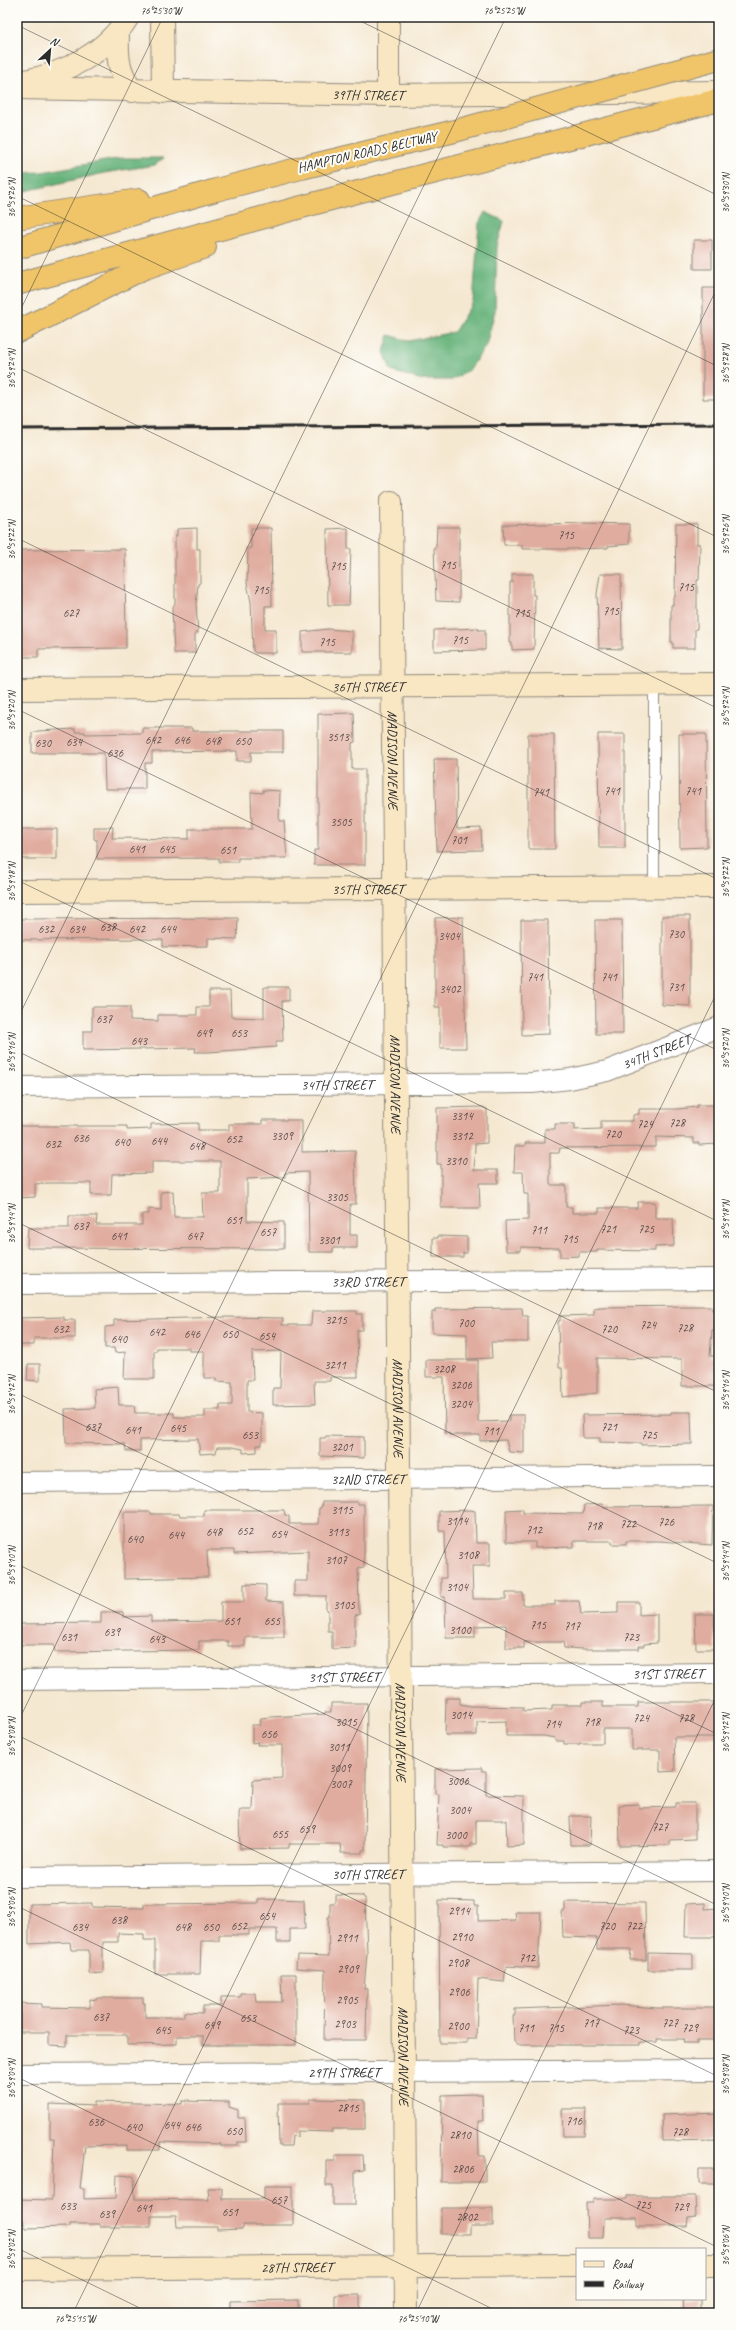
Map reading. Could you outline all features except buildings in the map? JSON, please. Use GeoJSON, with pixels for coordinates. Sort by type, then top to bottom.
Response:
{"type":"FeatureCollection","features":[{"type":"Feature","properties":{"kind":"highway","name":"HAMPTON ROADS BELTWAY"},"geometry":{"type":"LineString","coordinates":[[17,248],[216,190],[455,131],[719,59]]}},
{"type":"Feature","properties":{"kind":"highway"},"geometry":{"type":"LineString","coordinates":[[17,332],[142,268],[346,195],[719,100]]}},
{"type":"Feature","properties":{"kind":"highway"},"geometry":{"type":"LineString","coordinates":[[17,218],[216,190]]}},
{"type":"Feature","properties":{"kind":"highway"},"geometry":{"type":"LineString","coordinates":[[17,284],[300,211]]}},
{"type":"Feature","properties":{"kind":"street"},"geometry":{"type":"LineString","coordinates":[[162,17],[163,92]]}},
{"type":"Feature","properties":{"kind":"street"},"geometry":{"type":"LineString","coordinates":[[388,17],[388,95]]}},
{"type":"Feature","properties":{"kind":"street"},"geometry":{"type":"LineString","coordinates":[[17,82],[46,77],[68,68],[93,54],[123,25]]}},
{"type":"Feature","properties":{"kind":"street"},"geometry":{"type":"LineString","coordinates":[[123,25],[119,64],[122,76],[132,92]]}},
{"type":"Feature","properties":{"kind":"street","name":"39TH STREET"},"geometry":{"type":"LineString","coordinates":[[17,88],[132,92],[388,95],[719,92]]}},
{"type":"Feature","properties":{"kind":"street","name":"MADISON AVENUE"},"geometry":{"type":"LineString","coordinates":[[391,502],[406,2313]]}},
{"type":"Feature","properties":{"kind":"street","name":"36TH STREET"},"geometry":{"type":"LineString","coordinates":[[17,689],[719,684]]}},
{"type":"Feature","properties":{"kind":"street","name":"35TH STREET"},"geometry":{"type":"LineString","coordinates":[[17,891],[719,887]]}},
{"type":"Feature","properties":{"kind":"street","name":"34TH STREET"},"geometry":{"type":"LineString","coordinates":[[17,1087],[532,1083],[570,1079],[607,1071],[719,1027]]}},
{"type":"Feature","properties":{"kind":"street","name":"33RD STREET"},"geometry":{"type":"LineString","coordinates":[[17,1284],[719,1279]]}},
{"type":"Feature","properties":{"kind":"street","name":"32ND STREET"},"geometry":{"type":"LineString","coordinates":[[17,1482],[719,1476]]}},
{"type":"Feature","properties":{"kind":"street","name":"31ST STREET"},"geometry":{"type":"LineString","coordinates":[[17,1680],[719,1673]]}},
{"type":"Feature","properties":{"kind":"street","name":"30TH STREET"},"geometry":{"type":"LineString","coordinates":[[17,1877],[719,1871]]}},
{"type":"Feature","properties":{"kind":"street","name":"29TH STREET"},"geometry":{"type":"LineString","coordinates":[[17,2074],[719,2070]]}},
{"type":"Feature","properties":{"kind":"street","name":"28TH STREET"},"geometry":{"type":"LineString","coordinates":[[17,2269],[576,2265]]}},
{"type":"Feature","properties":{"kind":"street"},"geometry":{"type":"LineString","coordinates":[[706,2265],[719,2265]]}},
{"type":"Feature","properties":{"kind":"lane"},"geometry":{"type":"LineString","coordinates":[[654,684],[654,887]]}},
{"type":"Feature","properties":{"kind":"green space"},"geometry":{"type":"Polygon","coordinates":[[[122,158],[164,158],[155,165],[104,173],[17,193],[17,173],[42,172],[122,158]]]}},
{"type":"Feature","properties":{"kind":"green space"},"geometry":{"type":"Polygon","coordinates":[[[485,212],[504,221],[497,246],[495,311],[486,345],[470,369],[452,380],[422,380],[391,371],[384,352],[389,335],[409,341],[454,332],[473,302],[479,223],[485,212]]]}},
{"type":"Feature","properties":{"kind":"railway"},"geometry":{"type":"LineString","coordinates":[[17,429],[719,424]]}}]}
